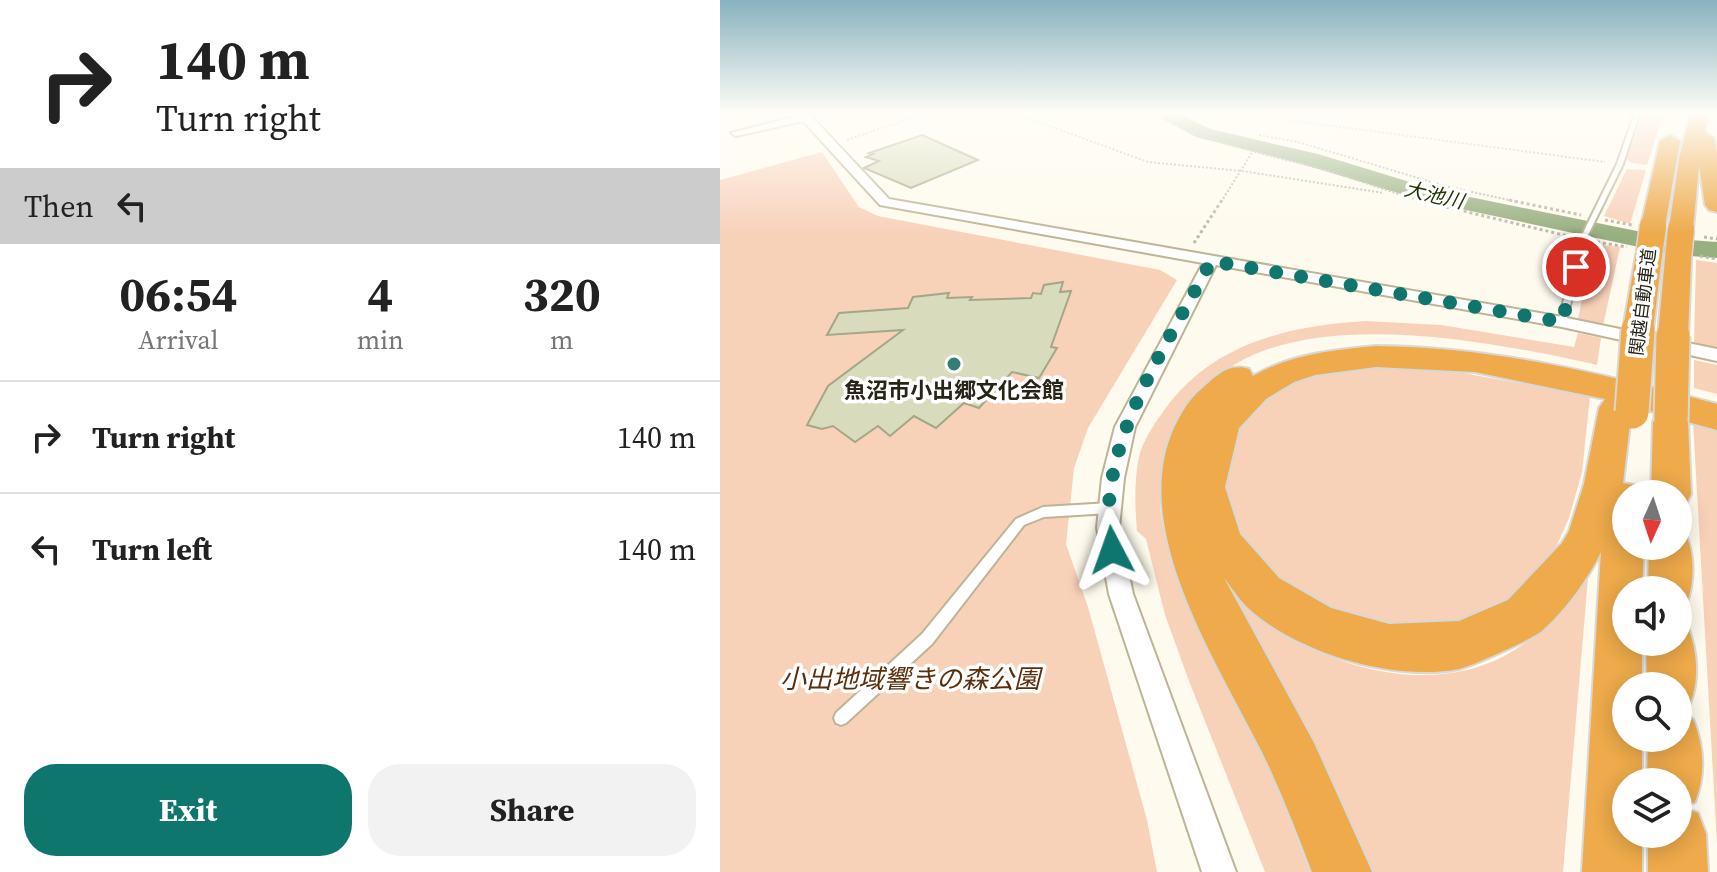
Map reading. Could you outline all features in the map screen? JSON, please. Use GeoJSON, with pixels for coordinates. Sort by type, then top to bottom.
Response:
{"type":"FeatureCollection","features":[{"type":"Feature","properties":{"kind":"highway","name":"関越自動車道"},"geometry":{"type":"LineString","coordinates":[[1626,480],[1624,410],[1642,251],[1667,153]]}},
{"type":"Feature","properties":{"kind":"highway","name":"関越自動車道"},"geometry":{"type":"LineString","coordinates":[[1671,480],[1673,336],[1684,257],[1691,233],[1691,153]]}},
{"type":"Feature","properties":{"kind":"highway"},"geometry":{"type":"LineString","coordinates":[[1706,153],[1717,205]]}},
{"type":"Feature","properties":{"kind":"highway"},"geometry":{"type":"LineString","coordinates":[[1342,872],[1298,768],[1212,604],[1186,534],[1180,505],[1181,456],[1188,433],[1200,413],[1231,380],[1273,357],[1317,346],[1371,341],[1435,344],[1505,353],[1717,401]]}},
{"type":"Feature","properties":{"kind":"highway"},"geometry":{"type":"LineString","coordinates":[[1624,410],[1602,494],[1577,556],[1558,585],[1533,611],[1503,630],[1470,643],[1432,650],[1392,649],[1354,642],[1317,629],[1288,613],[1263,593],[1234,559],[1214,523],[1207,475],[1214,444],[1226,418],[1269,381],[1326,361],[1376,356],[1468,362],[1559,378],[1717,417]]}},
{"type":"Feature","properties":{"kind":"highway","name":"関越自動車道"},"geometry":{"type":"LineString","coordinates":[[1612,872],[1622,560]]}},
{"type":"Feature","properties":{"kind":"highway"},"geometry":{"type":"LineString","coordinates":[[1677,848],[1678,872]]}},
{"type":"Feature","properties":{"kind":"street"},"geometry":{"type":"LineString","coordinates":[[840,153],[885,202],[1562,322],[1717,355]]}},
{"type":"Feature","properties":{"kind":"street"},"geometry":{"type":"LineString","coordinates":[[1211,261],[1125,427],[1113,478],[1108,528],[1121,594],[1219,872]]}},
{"type":"Feature","properties":{"kind":"lane"},"geometry":{"type":"LineString","coordinates":[[1562,322],[1583,239],[1624,153]]}},
{"type":"Feature","properties":{"kind":"lane"},"geometry":{"type":"LineString","coordinates":[[841,718],[927,639],[1020,522],[1043,512],[1110,508]]}},
{"type":"Feature","properties":{"kind":"path"},"geometry":{"type":"LineString","coordinates":[[1122,153],[1148,162],[1242,171],[1394,194],[1642,251]]}},
{"type":"Feature","properties":{"kind":"path"},"geometry":{"type":"LineString","coordinates":[[1186,256],[1252,153]]}},
{"type":"Feature","properties":{"kind":"path"},"geometry":{"type":"LineString","coordinates":[[1259,153],[1328,171],[1394,194]]}},
{"type":"Feature","properties":{"kind":"path"},"geometry":{"type":"LineString","coordinates":[[1334,153],[1445,186],[1595,219],[1647,226]]}},
{"type":"Feature","properties":{"kind":"path"},"geometry":{"type":"LineString","coordinates":[[1535,153],[1620,164]]}},
{"type":"Feature","properties":{"kind":"path"},"geometry":{"type":"LineString","coordinates":[[1691,233],[1717,239]]}},
{"type":"Feature","properties":{"kind":"path"},"geometry":{"type":"LineString","coordinates":[[1684,257],[1717,259]]}},
{"type":"Feature","properties":{"kind":"green space","name":"小出地域響きの森公園"},"geometry":{"type":"Polygon","coordinates":[[[822,153],[859,207],[878,216],[1160,270],[1177,280],[1088,428],[1074,468],[1066,544],[1088,607],[1147,820],[1157,872],[720,872],[720,180],[822,153]]]}},
{"type":"Feature","properties":{"kind":"green space"},"geometry":{"type":"Polygon","coordinates":[[[1628,153],[1651,153],[1647,165],[1626,159],[1628,153]]]}},
{"type":"Feature","properties":{"kind":"green space"},"geometry":{"type":"Polygon","coordinates":[[[1627,169],[1646,170],[1630,224],[1604,216],[1627,169]]]}},
{"type":"Feature","properties":{"kind":"green space"},"geometry":{"type":"Polygon","coordinates":[[[1593,244],[1620,247],[1603,326],[1578,319],[1593,244]]]}},
{"type":"Feature","properties":{"kind":"green space"},"geometry":{"type":"Polygon","coordinates":[[[1696,260],[1717,263],[1717,351],[1694,346],[1696,260]]]}},
{"type":"Feature","properties":{"kind":"green space"},"geometry":{"type":"Polygon","coordinates":[[[1365,321],[1441,325],[1574,347],[1578,333],[1601,338],[1597,365],[1504,346],[1393,334],[1338,336],[1286,344],[1242,361],[1206,388],[1180,425],[1168,453],[1161,482],[1161,512],[1170,553],[1200,629],[1250,726],[1282,798],[1310,872],[1265,872],[1165,615],[1146,539],[1137,531],[1135,494],[1139,457],[1153,426],[1184,386],[1229,353],[1281,334],[1365,321]]]}},
{"type":"Feature","properties":{"kind":"green space"},"geometry":{"type":"Polygon","coordinates":[[[1694,360],[1717,365],[1717,394],[1694,388],[1694,360]]]}},
{"type":"Feature","properties":{"kind":"green space"},"geometry":{"type":"Polygon","coordinates":[[[1355,367],[1441,369],[1590,396],[1582,472],[1569,518],[1557,545],[1524,587],[1501,606],[1442,631],[1364,627],[1281,584],[1250,552],[1230,519],[1222,497],[1230,438],[1244,416],[1264,398],[1291,383],[1355,367]]]}},
{"type":"Feature","properties":{"kind":"green space"},"geometry":{"type":"Polygon","coordinates":[[[1693,422],[1717,428],[1717,844],[1693,422]]]}},
{"type":"Feature","properties":{"kind":"green space"},"geometry":{"type":"Polygon","coordinates":[[[1209,553],[1252,608],[1284,633],[1344,661],[1409,675],[1442,674],[1474,668],[1504,656],[1550,622],[1588,578],[1563,872],[1363,872],[1209,553]]]}},
{"type":"Feature","properties":{"kind":"building"},"geometry":{"type":"Polygon","coordinates":[[[869,153],[962,153],[978,160],[911,188],[864,168],[879,161],[866,157],[873,154],[869,153]]]}},
{"type":"Feature","properties":{"kind":"building","name":"魚沼市小出郷文化会館"},"geometry":{"type":"Polygon","coordinates":[[[1063,282],[1060,292],[1071,291],[1051,347],[1057,348],[1039,378],[1012,372],[979,408],[964,403],[936,428],[914,416],[890,436],[878,426],[855,442],[833,426],[822,429],[807,425],[828,386],[903,330],[827,335],[839,313],[908,308],[913,297],[949,293],[947,298],[972,297],[970,300],[1031,298],[1033,293],[1041,294],[1044,285],[1063,282]]]}},
{"type":"Feature","properties":{"kind":"waterway","name":"大池川"},"geometry":{"type":"LineString","coordinates":[[1284,153],[1432,196],[1676,247],[1717,250]]}},
{"type":"Feature","properties":{"kind":"place","name":"魚沼市小出郷文化会館"},"geometry":{"type":"Point","coordinates":[954,364]}},
{"type":"Feature","properties":{"kind":"route"},"geometry":{"type":"LineString","coordinates":[[1112,550],[1108,528],[1113,478],[1125,427],[1211,261],[1562,322],[1576,267]]}}]}
